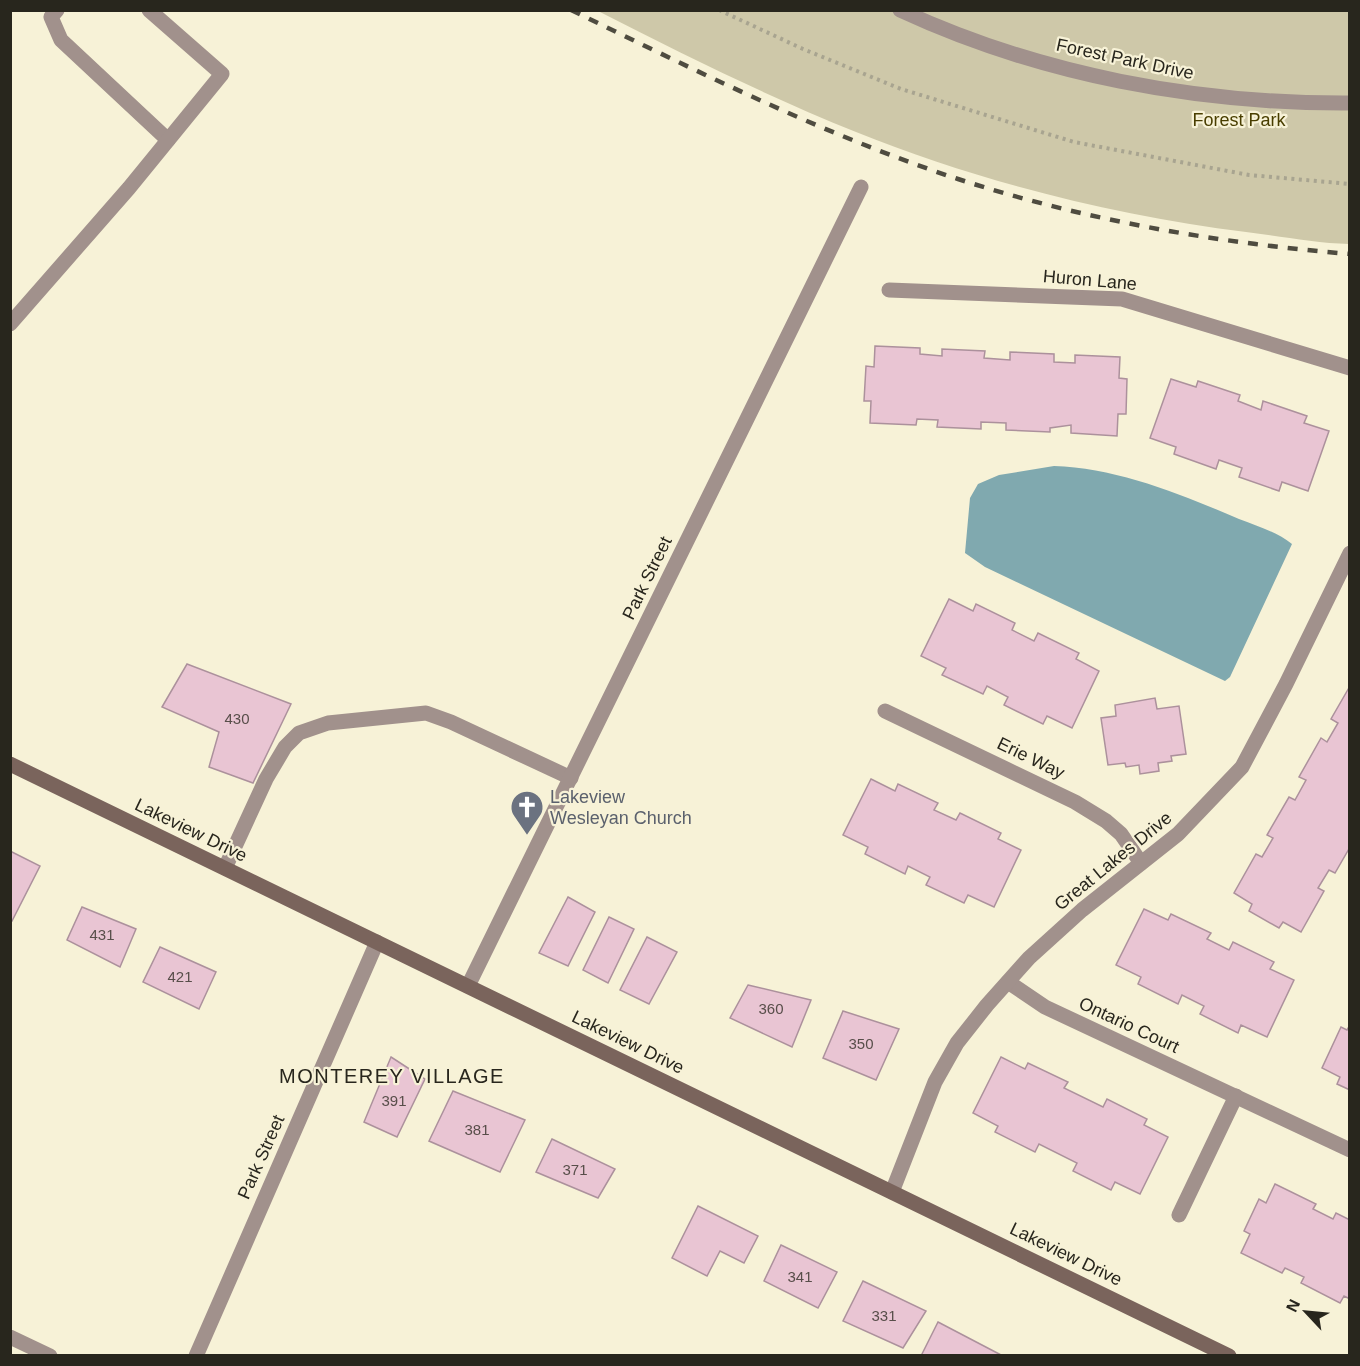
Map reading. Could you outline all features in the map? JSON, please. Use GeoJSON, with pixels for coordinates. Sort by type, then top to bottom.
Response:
{"type":"FeatureCollection","features":[{"type":"Feature","properties":{"kind":"street"},"geometry":{"type":"LineString","coordinates":[[57,10],[51,17],[61,40],[168,140]]}},
{"type":"Feature","properties":{"kind":"street"},"geometry":{"type":"LineString","coordinates":[[10,324],[222,74],[149,10]]}},
{"type":"Feature","properties":{"kind":"street","name":"Forest Park Drive"},"geometry":{"type":"LineString","coordinates":[[900,10],[994,47],[1065,68],[1136,84],[1234,99],[1350,103]]}},
{"type":"Feature","properties":{"kind":"street","name":"Park Street"},"geometry":{"type":"LineString","coordinates":[[468,986],[861,187]]}},
{"type":"Feature","properties":{"kind":"street","name":"Huron Lane"},"geometry":{"type":"LineString","coordinates":[[889,290],[1122,299],[1350,368]]}},
{"type":"Feature","properties":{"kind":"street","name":"Great Lakes Drive"},"geometry":{"type":"LineString","coordinates":[[892,1192],[935,1082],[957,1043],[1029,958],[1082,910],[1178,834],[1242,767],[1350,554]]}},
{"type":"Feature","properties":{"kind":"street","name":"Erie Way"},"geometry":{"type":"LineString","coordinates":[[885,711],[1075,802],[1106,821],[1121,834],[1141,863]]}},
{"type":"Feature","properties":{"kind":"street"},"geometry":{"type":"LineString","coordinates":[[225,868],[266,779],[285,747],[299,733],[328,723],[426,713],[451,722],[571,778]]}},
{"type":"Feature","properties":{"kind":"street","name":"Lakeview Drive"},"geometry":{"type":"LineString","coordinates":[[10,764],[1229,1356]]}},
{"type":"Feature","properties":{"kind":"street","name":"Park Street"},"geometry":{"type":"LineString","coordinates":[[196,1356],[377,942]]}},
{"type":"Feature","properties":{"kind":"street","name":"Ontario Court"},"geometry":{"type":"LineString","coordinates":[[1008,982],[1045,1007],[1350,1150]]}},
{"type":"Feature","properties":{"kind":"street"},"geometry":{"type":"LineString","coordinates":[[1179,1215],[1236,1096]]}},
{"type":"Feature","properties":{"kind":"street"},"geometry":{"type":"LineString","coordinates":[[10,1336],[50,1356]]}},
{"type":"Feature","properties":{"kind":"path"},"geometry":{"type":"LineString","coordinates":[[719,10],[803,49],[901,89],[1074,142],[1249,175],[1350,184]]}},
{"type":"Feature","properties":{"kind":"green space","name":"Forest Park"},"geometry":{"type":"Polygon","coordinates":[[[598,11],[1349,11],[1349,244],[1196,225],[1097,206],[999,181],[856,132],[694,59],[598,11]]]}},
{"type":"Feature","properties":{"kind":"water"},"geometry":{"type":"Polygon","coordinates":[[[1054,466],[1101,472],[1148,484],[1267,530],[1292,544],[1230,677],[1225,681],[985,567],[965,553],[970,498],[978,484],[999,475],[1054,466]]]}},
{"type":"Feature","properties":{"kind":"building"},"geometry":{"type":"Polygon","coordinates":[[[875,346],[920,348],[920,354],[942,356],[942,349],[985,351],[984,358],[1010,360],[1010,352],[1054,354],[1054,362],[1075,363],[1075,355],[1120,357],[1119,378],[1127,379],[1126,414],[1118,414],[1117,436],[1071,433],[1071,425],[1050,428],[1050,432],[1006,430],[1006,423],[981,422],[981,429],[937,427],[938,420],[917,419],[916,425],[870,423],[871,401],[864,401],[866,366],[874,367],[875,346]]]}},
{"type":"Feature","properties":{"kind":"building"},"geometry":{"type":"Polygon","coordinates":[[[1171,379],[1196,387],[1198,381],[1240,395],[1238,401],[1261,410],[1263,401],[1307,416],[1304,423],[1329,431],[1308,491],[1282,482],[1279,491],[1239,477],[1242,468],[1219,460],[1216,469],[1174,454],[1176,447],[1150,438],[1171,379]]]}},
{"type":"Feature","properties":{"kind":"building"},"geometry":{"type":"Polygon","coordinates":[[[949,599],[973,611],[976,604],[1015,623],[1012,630],[1034,641],[1038,633],[1079,653],[1076,659],[1099,671],[1072,728],[1047,716],[1043,724],[1004,705],[1008,697],[987,686],[983,694],[942,675],[946,668],[921,656],[949,599]]]}},
{"type":"Feature","properties":{"kind":"building"},"geometry":{"type":"Polygon","coordinates":[[[187,664],[291,704],[253,783],[209,767],[219,732],[162,707],[187,664]]]}},
{"type":"Feature","properties":{"kind":"building"},"geometry":{"type":"Polygon","coordinates":[[[1350,686],[1350,847],[1335,873],[1329,870],[1318,888],[1324,891],[1301,932],[1283,922],[1279,928],[1249,911],[1252,904],[1234,893],[1256,854],[1262,857],[1273,838],[1267,835],[1289,797],[1295,800],[1306,780],[1299,777],[1321,738],[1327,742],[1338,723],[1331,719],[1350,686]]]}},
{"type":"Feature","properties":{"kind":"building"},"geometry":{"type":"Polygon","coordinates":[[[1155,698],[1157,709],[1179,706],[1186,754],[1171,756],[1172,761],[1158,763],[1159,771],[1140,774],[1139,765],[1126,767],[1125,763],[1108,765],[1101,718],[1116,716],[1115,705],[1155,698]]]}},
{"type":"Feature","properties":{"kind":"building"},"geometry":{"type":"Polygon","coordinates":[[[871,779],[895,791],[898,784],[938,803],[934,810],[956,820],[960,813],[1001,833],[998,839],[1021,850],[994,907],[968,895],[964,903],[926,885],[930,877],[908,866],[905,874],[865,854],[868,847],[843,835],[871,779]]]}},
{"type":"Feature","properties":{"kind":"building"},"geometry":{"type":"Polygon","coordinates":[[[10,851],[40,866],[12,921],[10,920],[10,851]]]}},
{"type":"Feature","properties":{"kind":"building"},"geometry":{"type":"Polygon","coordinates":[[[568,897],[595,912],[568,966],[539,953],[568,897]]]}},
{"type":"Feature","properties":{"kind":"building"},"geometry":{"type":"Polygon","coordinates":[[[82,907],[136,929],[120,967],[67,940],[82,907]]]}},
{"type":"Feature","properties":{"kind":"building"},"geometry":{"type":"Polygon","coordinates":[[[1144,909],[1168,920],[1171,914],[1211,933],[1207,939],[1229,950],[1233,942],[1274,962],[1270,969],[1294,980],[1267,1037],[1241,1025],[1238,1033],[1200,1014],[1204,1006],[1182,995],[1178,1004],[1138,984],[1141,977],[1116,965],[1144,909]]]}},
{"type":"Feature","properties":{"kind":"building"},"geometry":{"type":"Polygon","coordinates":[[[609,917],[634,929],[608,983],[583,970],[609,917]]]}},
{"type":"Feature","properties":{"kind":"building"},"geometry":{"type":"Polygon","coordinates":[[[647,937],[677,952],[649,1004],[620,990],[647,937]]]}},
{"type":"Feature","properties":{"kind":"building"},"geometry":{"type":"Polygon","coordinates":[[[160,947],[216,972],[199,1009],[143,982],[160,947]]]}},
{"type":"Feature","properties":{"kind":"building"},"geometry":{"type":"Polygon","coordinates":[[[748,985],[811,1000],[792,1047],[730,1018],[748,985]]]}},
{"type":"Feature","properties":{"kind":"building"},"geometry":{"type":"Polygon","coordinates":[[[843,1011],[899,1029],[876,1080],[823,1058],[843,1011]]]}},
{"type":"Feature","properties":{"kind":"building"},"geometry":{"type":"Polygon","coordinates":[[[1350,1025],[1350,1090],[1337,1084],[1340,1077],[1322,1068],[1341,1027],[1347,1030],[1350,1025]]]}},
{"type":"Feature","properties":{"kind":"building"},"geometry":{"type":"Polygon","coordinates":[[[391,1057],[425,1079],[397,1137],[364,1122],[391,1057]]]}},
{"type":"Feature","properties":{"kind":"building"},"geometry":{"type":"Polygon","coordinates":[[[1001,1057],[1025,1069],[1028,1063],[1068,1082],[1064,1088],[1103,1107],[1107,1099],[1147,1119],[1144,1125],[1168,1137],[1140,1194],[1115,1182],[1111,1190],[1073,1171],[1077,1163],[1039,1144],[1035,1152],[995,1132],[998,1126],[973,1113],[1001,1057]]]}},
{"type":"Feature","properties":{"kind":"building"},"geometry":{"type":"Polygon","coordinates":[[[453,1091],[525,1120],[500,1172],[429,1141],[453,1091]]]}},
{"type":"Feature","properties":{"kind":"building"},"geometry":{"type":"Polygon","coordinates":[[[552,1139],[615,1169],[598,1198],[536,1172],[552,1139]]]}},
{"type":"Feature","properties":{"kind":"building"},"geometry":{"type":"Polygon","coordinates":[[[1275,1184],[1316,1204],[1313,1209],[1333,1219],[1336,1213],[1350,1220],[1350,1299],[1344,1296],[1340,1303],[1301,1283],[1304,1277],[1285,1268],[1282,1273],[1241,1253],[1250,1234],[1244,1231],[1259,1199],[1266,1203],[1275,1184]]]}},
{"type":"Feature","properties":{"kind":"building"},"geometry":{"type":"Polygon","coordinates":[[[698,1206],[758,1236],[744,1263],[720,1251],[707,1276],[672,1258],[698,1206]]]}},
{"type":"Feature","properties":{"kind":"building"},"geometry":{"type":"Polygon","coordinates":[[[781,1245],[837,1272],[818,1308],[764,1281],[781,1245]]]}},
{"type":"Feature","properties":{"kind":"building"},"geometry":{"type":"Polygon","coordinates":[[[863,1281],[926,1311],[903,1348],[843,1321],[863,1281]]]}},
{"type":"Feature","properties":{"kind":"building"},"geometry":{"type":"Polygon","coordinates":[[[938,1322],[1003,1356],[921,1356],[938,1322]]]}},
{"type":"Feature","properties":{"kind":"railway"},"geometry":{"type":"LineString","coordinates":[[571,10],[713,79],[810,122],[908,162],[958,179],[1006,194],[1151,228],[1250,243],[1350,254]]}},
{"type":"Feature","properties":{"kind":"place","name":"Lakeview Wesleyan Church"},"geometry":{"type":"Point","coordinates":[527,836]}},
{"type":"Feature","properties":{"kind":"district","name":"MONTEREY VILLAGE"},"geometry":{"type":"Point","coordinates":[392,1076]}}]}
